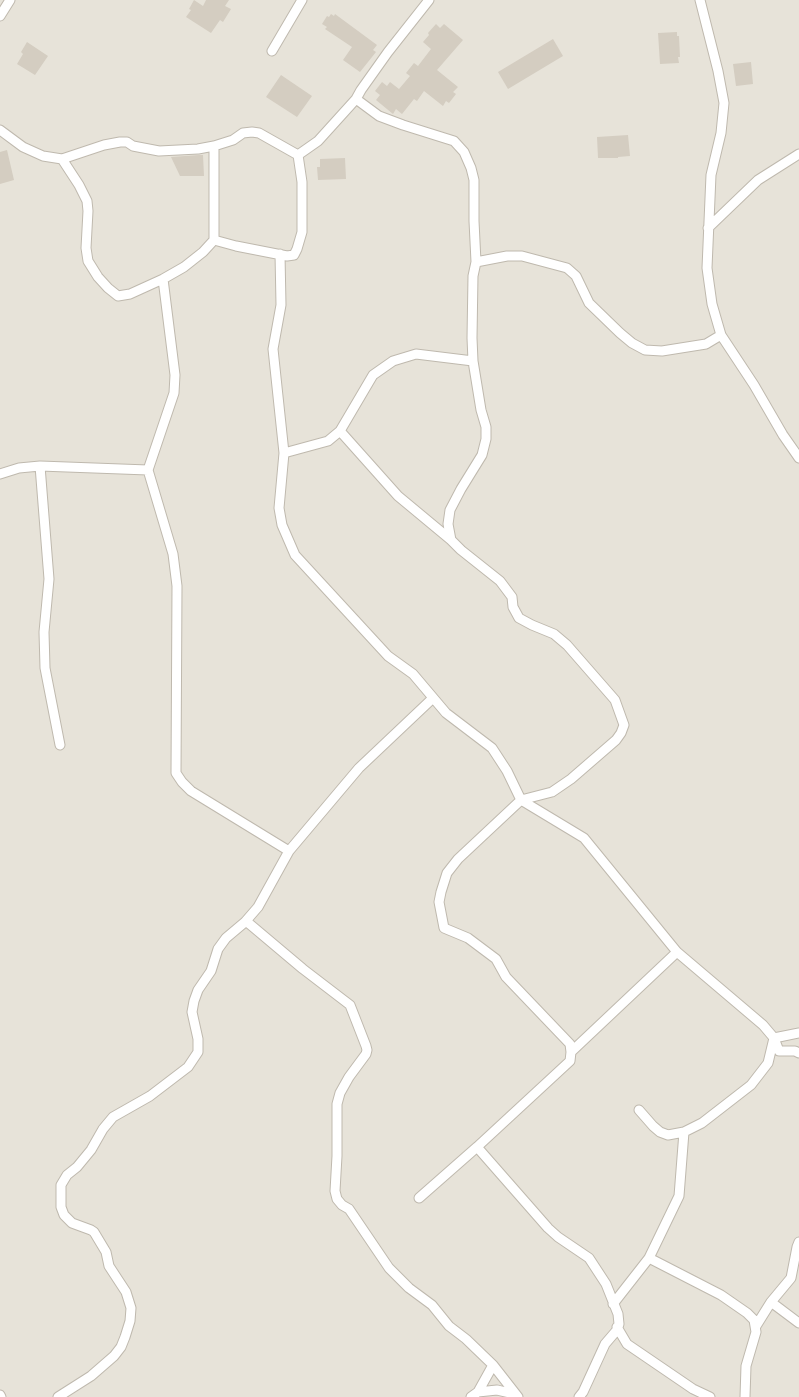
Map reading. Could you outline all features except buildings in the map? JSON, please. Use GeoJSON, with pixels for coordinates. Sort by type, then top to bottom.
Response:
{"type":"FeatureCollection","features":[{"type":"Feature","properties":{"kind":"street"},"geometry":{"type":"LineString","coordinates":[[0,16],[10,0]]}},
{"type":"Feature","properties":{"kind":"street"},"geometry":{"type":"LineString","coordinates":[[272,51],[302,0]]}},
{"type":"Feature","properties":{"kind":"street"},"geometry":{"type":"LineString","coordinates":[[298,155],[318,141],[356,99],[388,52],[429,0]]}},
{"type":"Feature","properties":{"kind":"street"},"geometry":{"type":"LineString","coordinates":[[700,0],[724,103],[721,133],[711,175],[707,268],[712,304],[721,335],[799,458]]}},
{"type":"Feature","properties":{"kind":"street"},"geometry":{"type":"LineString","coordinates":[[356,99],[379,116],[454,141],[464,152],[474,180],[476,262],[473,276],[473,361],[481,410],[486,427],[486,439],[482,455],[450,510],[448,524],[451,540]]}},
{"type":"Feature","properties":{"kind":"street"},"geometry":{"type":"LineString","coordinates":[[0,130],[23,147],[44,156],[62,159],[104,145],[120,142],[127,142],[134,146],[159,151],[214,146],[252,132],[260,133],[298,155]]}},
{"type":"Feature","properties":{"kind":"street"},"geometry":{"type":"LineString","coordinates":[[62,159],[87,201],[86,248],[88,261],[98,277],[118,296],[130,294],[163,280],[184,267],[203,252],[214,240],[214,146]]}},
{"type":"Feature","properties":{"kind":"street"},"geometry":{"type":"LineString","coordinates":[[708,228],[758,180],[799,154]]}},
{"type":"Feature","properties":{"kind":"street"},"geometry":{"type":"LineString","coordinates":[[214,240],[287,256],[294,255],[302,232],[302,182],[298,155]]}},
{"type":"Feature","properties":{"kind":"street"},"geometry":{"type":"LineString","coordinates":[[280,254],[281,305],[273,349],[284,453],[279,508],[282,525],[295,555],[388,656],[413,674],[446,713],[492,748],[507,771],[521,800],[584,838],[677,952],[762,1025],[774,1038],[779,1051],[795,1050],[799,1053]]}},
{"type":"Feature","properties":{"kind":"street"},"geometry":{"type":"LineString","coordinates":[[476,262],[507,256],[522,256],[567,268],[576,276],[589,303],[620,333],[632,343],[645,350],[662,351],[706,344],[721,335]]}},
{"type":"Feature","properties":{"kind":"street"},"geometry":{"type":"LineString","coordinates":[[163,280],[176,375],[174,393],[148,470],[173,554],[176,586],[176,773],[190,791],[289,851]]}},
{"type":"Feature","properties":{"kind":"street"},"geometry":{"type":"LineString","coordinates":[[284,453],[328,441],[340,431],[373,375],[393,361],[416,354],[473,361]]}},
{"type":"Feature","properties":{"kind":"street"},"geometry":{"type":"LineString","coordinates":[[340,431],[398,496],[500,581],[512,597],[513,607],[519,618],[554,634],[567,645],[615,700],[624,725],[616,740],[571,779],[552,792],[521,800],[447,872],[440,892],[439,902],[444,928],[468,938],[496,960],[506,977],[570,1044],[571,1052],[570,1061],[419,1198]]}},
{"type":"Feature","properties":{"kind":"street"},"geometry":{"type":"LineString","coordinates":[[0,474],[19,468],[40,466],[148,470]]}},
{"type":"Feature","properties":{"kind":"street"},"geometry":{"type":"LineString","coordinates":[[40,466],[48,579],[44,632],[45,668],[60,745]]}},
{"type":"Feature","properties":{"kind":"street"},"geometry":{"type":"LineString","coordinates":[[62,1396],[91,1376],[114,1356],[121,1347],[125,1337],[130,1321],[131,1308],[126,1292],[108,1266],[106,1252],[94,1232],[72,1223],[64,1215],[60,1207],[61,1185],[66,1175],[77,1168],[113,1117],[150,1096],[188,1067],[198,1052],[198,1039],[192,1012],[194,1001],[198,990],[211,971],[218,950],[226,938],[246,921],[258,907],[289,851],[359,768],[433,698]]}},
{"type":"Feature","properties":{"kind":"street"},"geometry":{"type":"LineString","coordinates":[[246,921],[303,969],[350,1005],[366,1046],[366,1054],[340,1093],[337,1104],[335,1191],[337,1199],[349,1209],[389,1268],[432,1305],[449,1326],[466,1339],[493,1365],[516,1395]]}},
{"type":"Feature","properties":{"kind":"street"},"geometry":{"type":"LineString","coordinates":[[571,1052],[677,952]]}},
{"type":"Feature","properties":{"kind":"street"},"geometry":{"type":"LineString","coordinates":[[774,1038],[799,1033]]}},
{"type":"Feature","properties":{"kind":"street"},"geometry":{"type":"LineString","coordinates":[[639,1110],[653,1126],[660,1132],[668,1135],[684,1132],[702,1123],[751,1085],[768,1063],[774,1038]]}},
{"type":"Feature","properties":{"kind":"street"},"geometry":{"type":"LineString","coordinates":[[613,1304],[649,1258],[679,1196],[684,1132]]}},
{"type":"Feature","properties":{"kind":"street"},"geometry":{"type":"LineString","coordinates":[[477,1147],[548,1228],[589,1258],[606,1284],[618,1314],[619,1324],[605,1344],[579,1397]]}},
{"type":"Feature","properties":{"kind":"street"},"geometry":{"type":"LineString","coordinates":[[756,1326],[781,1288],[791,1278],[796,1247],[799,1242]]}},
{"type":"Feature","properties":{"kind":"street"},"geometry":{"type":"LineString","coordinates":[[649,1258],[721,1295],[754,1320],[756,1332],[746,1366],[745,1397]]}},
{"type":"Feature","properties":{"kind":"street"},"geometry":{"type":"LineString","coordinates":[[771,1302],[799,1323]]}},
{"type":"Feature","properties":{"kind":"street"},"geometry":{"type":"LineString","coordinates":[[618,1327],[627,1344],[693,1388],[710,1397]]}},
{"type":"Feature","properties":{"kind":"street"},"geometry":{"type":"LineString","coordinates":[[475,1394],[493,1365]]}},
{"type":"Feature","properties":{"kind":"street"},"geometry":{"type":"LineString","coordinates":[[475,1394],[497,1390],[516,1395]]}},
{"type":"Feature","properties":{"kind":"shaded area"},"geometry":{"type":"Polygon","coordinates":[[[0,0],[799,0],[799,1397],[0,1397],[0,0]]]}}]}
